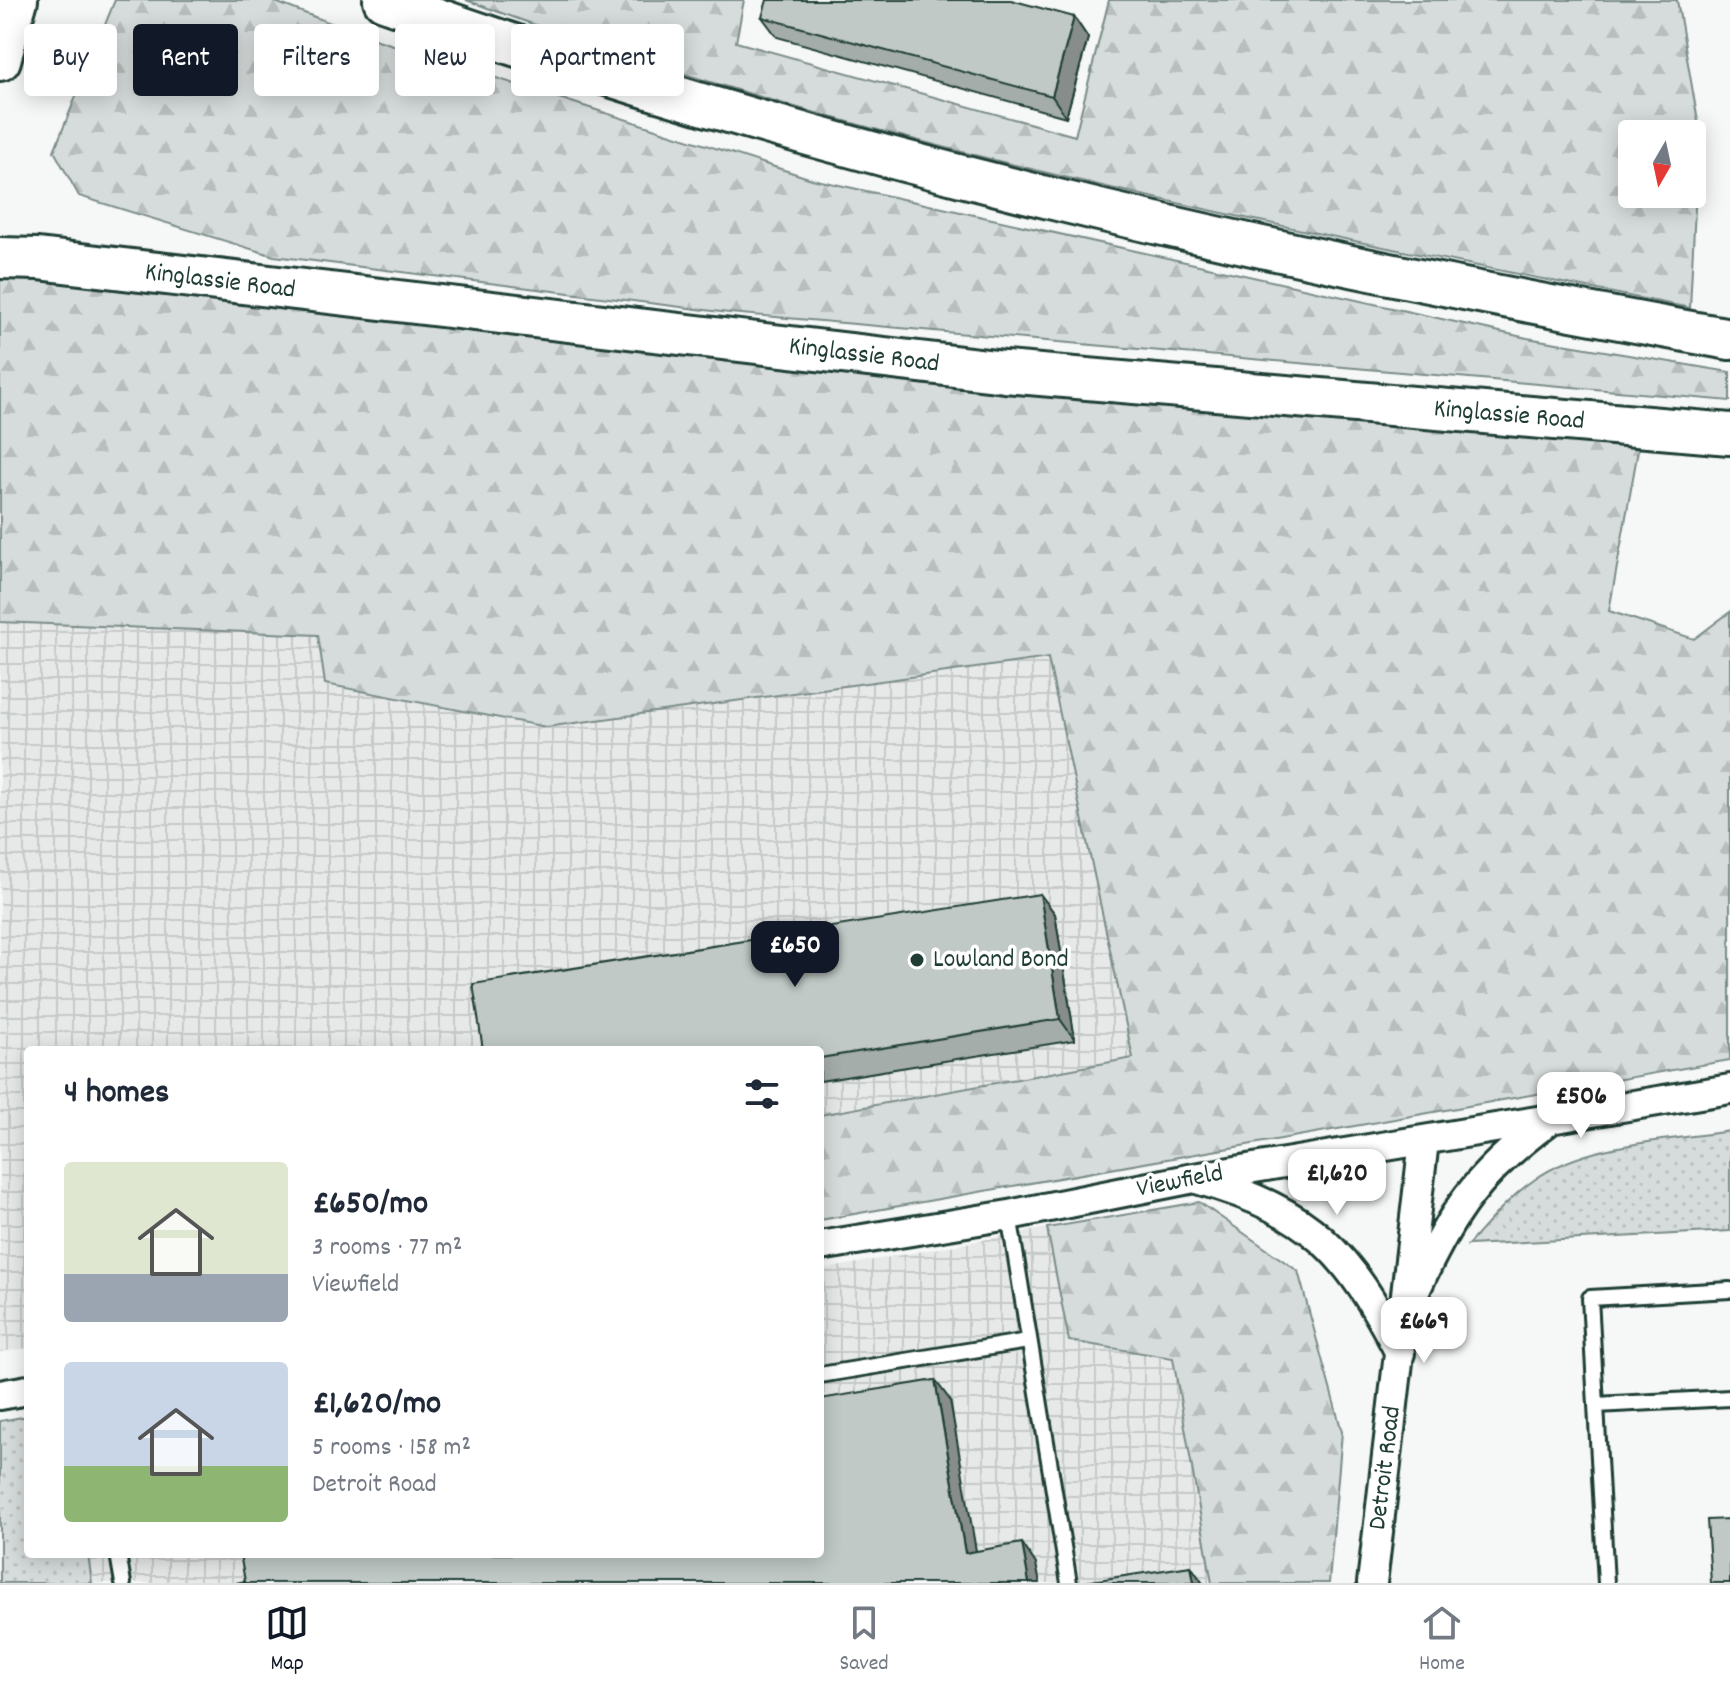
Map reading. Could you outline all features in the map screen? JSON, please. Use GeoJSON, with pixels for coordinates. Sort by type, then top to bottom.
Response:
{"type":"FeatureCollection","features":[{"type":"Feature","properties":{"kind":"main road"},"geometry":{"type":"LineString","coordinates":[[0,60],[17,0]]}},
{"type":"Feature","properties":{"kind":"main road"},"geometry":{"type":"LineString","coordinates":[[384,0],[644,86],[1027,194],[1333,264],[1730,339]]}},
{"type":"Feature","properties":{"kind":"main road","name":"Kinglassie Road"},"geometry":{"type":"LineString","coordinates":[[0,258],[38,259],[1005,372],[1730,434]]}},
{"type":"Feature","properties":{"kind":"street","name":"Viewfield"},"geometry":{"type":"LineString","coordinates":[[824,1245],[1009,1215],[1194,1178],[1730,1089]]}},
{"type":"Feature","properties":{"kind":"street","name":"Detroit Road"},"geometry":{"type":"LineString","coordinates":[[1404,1316],[1429,1261],[1474,1184],[1506,1152],[1551,1119]]}},
{"type":"Feature","properties":{"kind":"street","name":"Detroit Road"},"geometry":{"type":"LineString","coordinates":[[1372,1583],[1424,1141]]}},
{"type":"Feature","properties":{"kind":"street"},"geometry":{"type":"LineString","coordinates":[[1194,1178],[1271,1205],[1321,1237],[1371,1297],[1400,1353]]}},
{"type":"Feature","properties":{"kind":"street"},"geometry":{"type":"LineString","coordinates":[[0,1395],[24,1391]]}},
{"type":"Feature","properties":{"kind":"lane"},"geometry":{"type":"LineString","coordinates":[[1009,1215],[1069,1583]]}},
{"type":"Feature","properties":{"kind":"lane"},"geometry":{"type":"LineString","coordinates":[[1606,1583],[1590,1298],[1730,1290]]}},
{"type":"Feature","properties":{"kind":"lane"},"geometry":{"type":"LineString","coordinates":[[824,1374],[1028,1341]]}},
{"type":"Feature","properties":{"kind":"lane"},"geometry":{"type":"LineString","coordinates":[[1596,1405],[1730,1398]]}},
{"type":"Feature","properties":{"kind":"lane"},"geometry":{"type":"LineString","coordinates":[[119,1558],[123,1583]]}},
{"type":"Feature","properties":{"kind":"shaded area"},"geometry":{"type":"Polygon","coordinates":[[[0,622],[318,635],[546,727],[1048,658],[1133,1059],[824,1114],[824,1046],[24,1046],[24,1349],[0,1352],[0,622]]]}},
{"type":"Feature","properties":{"kind":"shaded area"},"geometry":{"type":"Polygon","coordinates":[[[1047,1228],[1069,1341],[1173,1358],[1212,1583],[92,1583],[89,1558],[824,1558],[824,1269],[1047,1228]]]}},
{"type":"Feature","properties":{"kind":"green space"},"geometry":{"type":"Polygon","coordinates":[[[115,0],[270,0],[333,24],[254,24],[254,96],[379,96],[379,40],[395,46],[395,96],[495,96],[495,78],[511,83],[511,96],[553,96],[812,179],[1527,338],[1730,372],[1730,401],[729,313],[274,256],[79,196],[54,151],[76,96],[117,96],[117,24],[105,24],[115,0]]]}},
{"type":"Feature","properties":{"kind":"green space"},"geometry":{"type":"Polygon","coordinates":[[[466,0],[744,0],[736,42],[1075,136],[1109,0],[1677,0],[1698,120],[1618,120],[1618,208],[1695,208],[1690,308],[1226,214],[919,141],[684,73],[684,24],[535,24],[466,0]]]}},
{"type":"Feature","properties":{"kind":"green space"},"geometry":{"type":"Polygon","coordinates":[[[0,258],[1642,428],[1609,611],[1694,639],[1730,612],[1730,1060],[824,1219],[824,1114],[1133,1058],[1048,658],[546,727],[325,684],[318,635],[0,622],[0,258]]]}},
{"type":"Feature","properties":{"kind":"green space"},"geometry":{"type":"Polygon","coordinates":[[[1730,1131],[1730,1231],[1468,1245],[1516,1195],[1555,1167],[1603,1150],[1730,1131]]]}},
{"type":"Feature","properties":{"kind":"green space"},"geometry":{"type":"Polygon","coordinates":[[[1199,1202],[1298,1271],[1342,1432],[1329,1583],[1212,1583],[1173,1358],[1069,1341],[1047,1228],[1199,1202]]]}},
{"type":"Feature","properties":{"kind":"green space"},"geometry":{"type":"Polygon","coordinates":[[[24,1417],[24,1558],[89,1558],[92,1583],[0,1583],[0,1421],[24,1417]]]}},
{"type":"Feature","properties":{"kind":"building"},"geometry":{"type":"Polygon","coordinates":[[[767,0],[1011,0],[1074,17],[1052,96],[762,17],[767,0]]]}},
{"type":"Feature","properties":{"kind":"building","name":"Lowland Bond"},"geometry":{"type":"Polygon","coordinates":[[[1040,894],[1060,1019],[824,1057],[824,1046],[482,1046],[473,984],[1040,894]]]}},
{"type":"Feature","properties":{"kind":"building"},"geometry":{"type":"Polygon","coordinates":[[[935,1380],[965,1553],[1022,1543],[1029,1583],[236,1583],[245,1581],[241,1558],[824,1558],[824,1398],[935,1380]]]}},
{"type":"Feature","properties":{"kind":"building"},"geometry":{"type":"Polygon","coordinates":[[[1730,1519],[1730,1583],[1711,1583],[1707,1520],[1730,1519]]]}},
{"type":"Feature","properties":{"kind":"building"},"geometry":{"type":"Polygon","coordinates":[[[1191,1566],[1194,1583],[1078,1583],[1191,1566]]]}},
{"type":"Feature","properties":{"kind":"place","name":"Lowland Bond"},"geometry":{"type":"Point","coordinates":[917,960]}}]}
